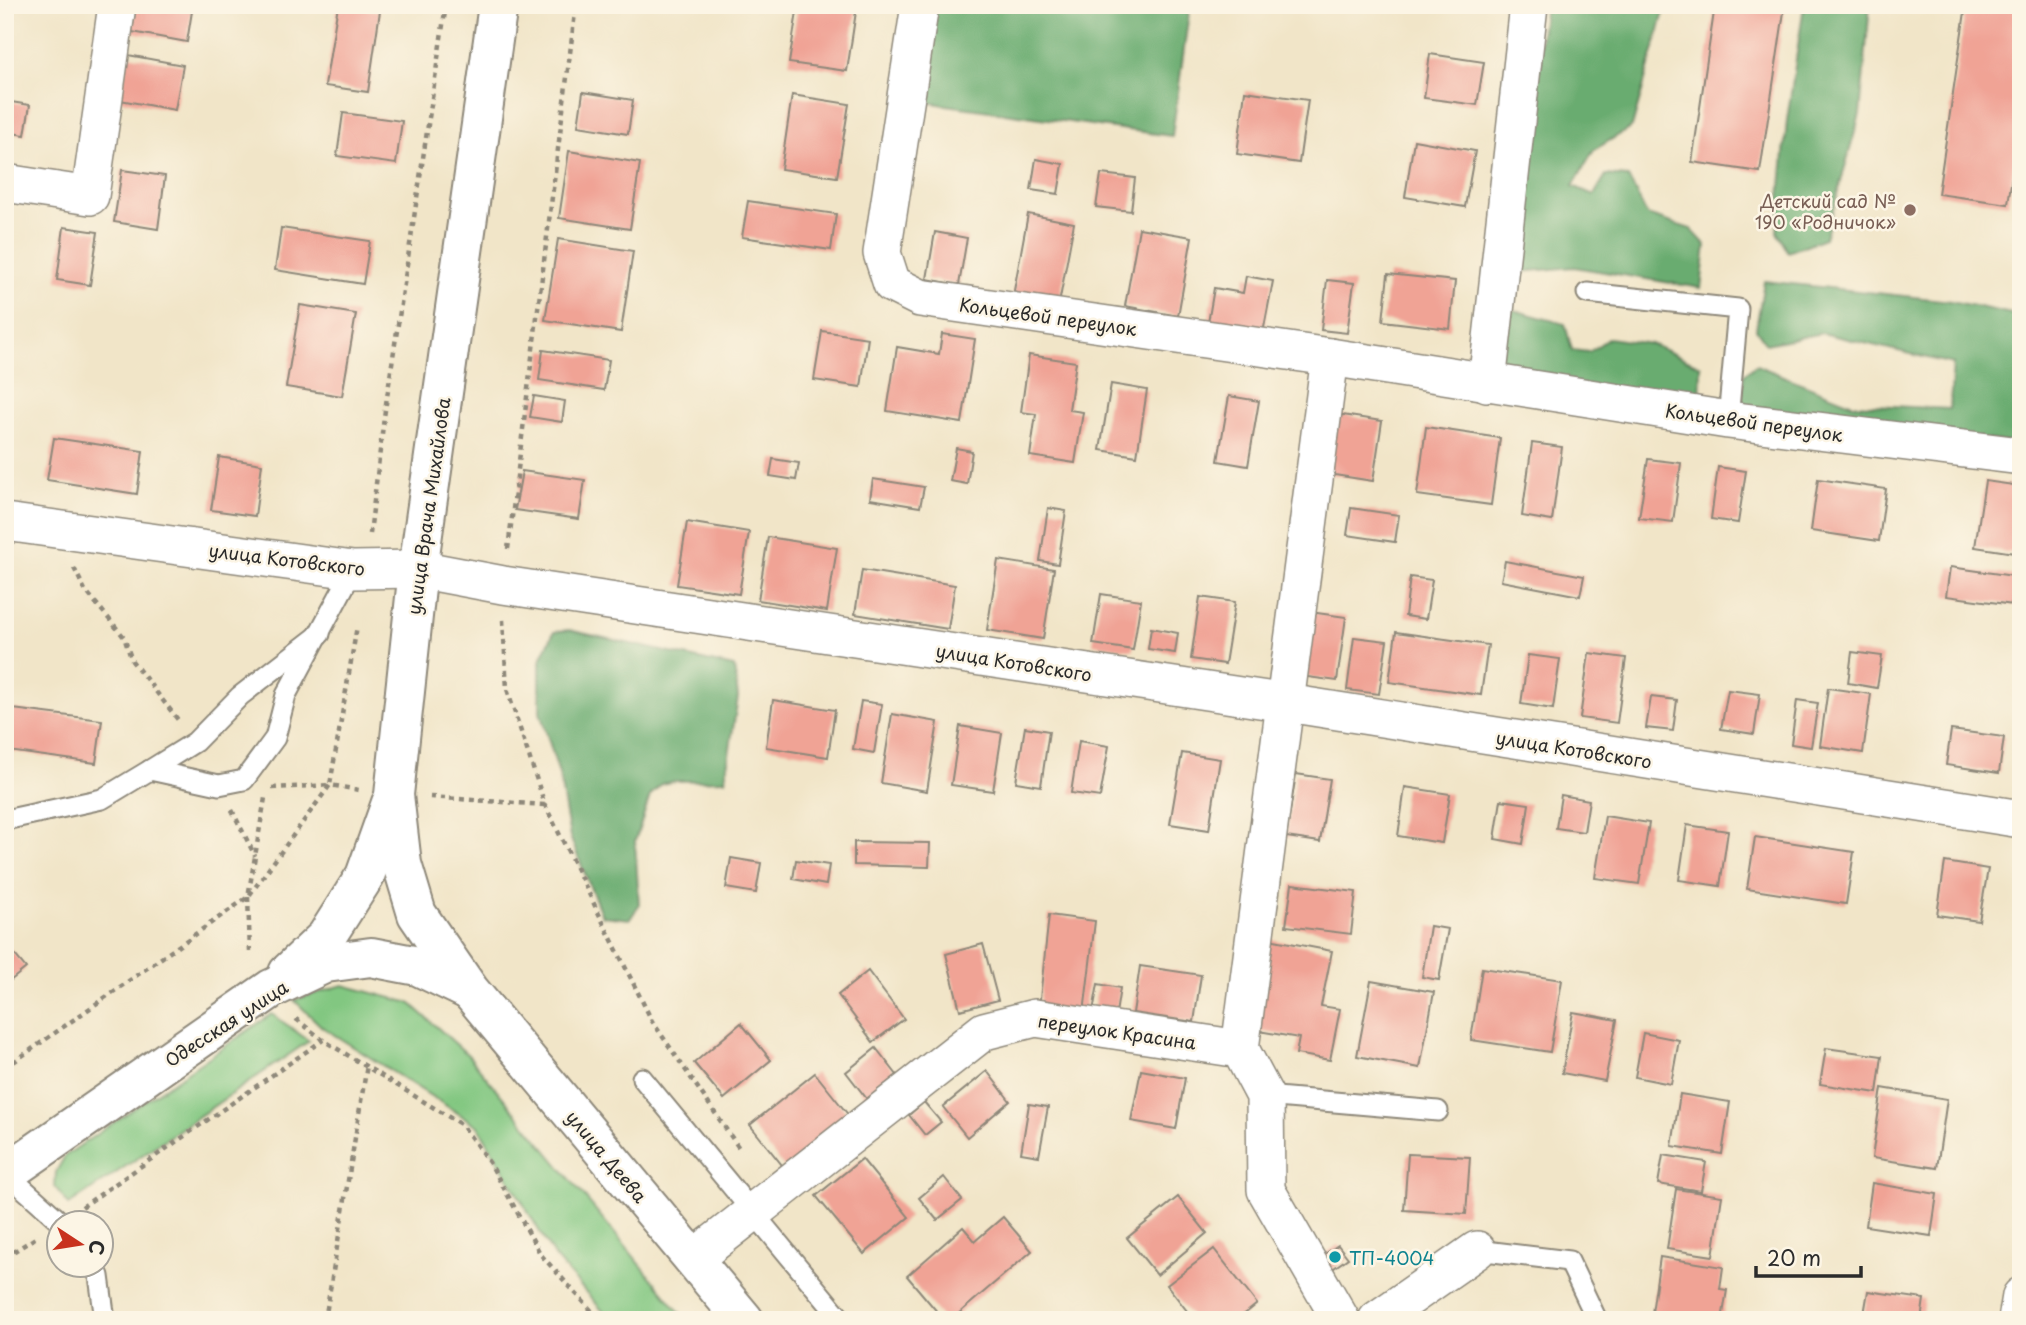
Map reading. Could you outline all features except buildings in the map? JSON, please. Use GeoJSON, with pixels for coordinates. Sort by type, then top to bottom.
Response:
{"type":"FeatureCollection","features":[{"type":"Feature","properties":{"kind":"main road","name":"улица Врача Михайлова"},"geometry":{"type":"LineString","coordinates":[[470,991],[417,914],[402,864],[394,795],[418,569],[498,5]]}},
{"type":"Feature","properties":{"kind":"main road"},"geometry":{"type":"LineString","coordinates":[[281,1002],[365,876],[394,795]]}},
{"type":"Feature","properties":{"kind":"main road","name":"Одесская улица"},"geometry":{"type":"LineString","coordinates":[[6,1174],[281,1002],[326,963],[371,957],[418,966],[470,991]]}},
{"type":"Feature","properties":{"kind":"main road","name":"улица Деева"},"geometry":{"type":"LineString","coordinates":[[470,991],[744,1320]]}},
{"type":"Feature","properties":{"kind":"street"},"geometry":{"type":"LineString","coordinates":[[5,183],[90,196],[117,5]]}},
{"type":"Feature","properties":{"kind":"street","name":"Кольцевой переулок"},"geometry":{"type":"LineString","coordinates":[[920,5],[881,253],[892,284],[920,298],[1330,357],[1728,420],[2021,456]]}},
{"type":"Feature","properties":{"kind":"street"},"geometry":{"type":"LineString","coordinates":[[1487,383],[1529,5]]}},
{"type":"Feature","properties":{"kind":"street"},"geometry":{"type":"LineString","coordinates":[[1330,357],[1240,1049],[1265,1096],[1266,1190],[1341,1320]]}},
{"type":"Feature","properties":{"kind":"street","name":"улица Котовского"},"geometry":{"type":"LineString","coordinates":[[5,522],[360,570],[418,569],[503,586],[1287,703],[2021,819]]}},
{"type":"Feature","properties":{"kind":"street","name":"переулок Красина"},"geometry":{"type":"LineString","coordinates":[[694,1259],[984,1031],[1035,1018],[1240,1049]]}},
{"type":"Feature","properties":{"kind":"street"},"geometry":{"type":"LineString","coordinates":[[1377,1320],[1477,1250]]}},
{"type":"Feature","properties":{"kind":"street"},"geometry":{"type":"LineString","coordinates":[[2017,1320],[2021,1296]]}},
{"type":"Feature","properties":{"kind":"lane"},"geometry":{"type":"LineString","coordinates":[[1587,293],[1738,309],[1728,420]]}},
{"type":"Feature","properties":{"kind":"lane"},"geometry":{"type":"LineString","coordinates":[[150,770],[219,785],[244,780],[275,738],[286,695],[360,570]]}},
{"type":"Feature","properties":{"kind":"lane"},"geometry":{"type":"LineString","coordinates":[[5,820],[102,799],[195,742],[240,696],[320,634]]}},
{"type":"Feature","properties":{"kind":"lane"},"geometry":{"type":"LineString","coordinates":[[642,1077],[763,1205],[842,1320]]}},
{"type":"Feature","properties":{"kind":"lane"},"geometry":{"type":"LineString","coordinates":[[1265,1096],[1438,1111]]}},
{"type":"Feature","properties":{"kind":"lane"},"geometry":{"type":"LineString","coordinates":[[6,1174],[48,1210]]}},
{"type":"Feature","properties":{"kind":"lane"},"geometry":{"type":"LineString","coordinates":[[1477,1250],[1569,1261],[1597,1320]]}},
{"type":"Feature","properties":{"kind":"lane"},"geometry":{"type":"LineString","coordinates":[[100,1280],[106,1320]]}},
{"type":"Feature","properties":{"kind":"path"},"geometry":{"type":"LineString","coordinates":[[360,570],[446,5]]}},
{"type":"Feature","properties":{"kind":"path"},"geometry":{"type":"LineString","coordinates":[[576,5],[503,586],[502,635],[507,690],[545,805],[652,1021],[763,1205]]}},
{"type":"Feature","properties":{"kind":"path"},"geometry":{"type":"LineString","coordinates":[[57,530],[85,590],[124,637],[132,661],[195,742]]}},
{"type":"Feature","properties":{"kind":"path"},"geometry":{"type":"LineString","coordinates":[[250,951],[247,897],[266,788],[330,785],[357,624]]}},
{"type":"Feature","properties":{"kind":"path"},"geometry":{"type":"LineString","coordinates":[[219,785],[255,856]]}},
{"type":"Feature","properties":{"kind":"path"},"geometry":{"type":"LineString","coordinates":[[5,1068],[247,897]]}},
{"type":"Feature","properties":{"kind":"path"},"geometry":{"type":"LineString","coordinates":[[281,1002],[323,1040],[462,1125],[491,1165],[541,1255],[600,1320]]}},
{"type":"Feature","properties":{"kind":"path"},"geometry":{"type":"LineString","coordinates":[[79,1210],[323,1040]]}},
{"type":"Feature","properties":{"kind":"path"},"geometry":{"type":"LineString","coordinates":[[325,1320],[367,1065]]}},
{"type":"Feature","properties":{"kind":"path"},"geometry":{"type":"LineString","coordinates":[[5,1257],[46,1232]]}},
{"type":"Feature","properties":{"kind":"green space"},"geometry":{"type":"Polygon","coordinates":[[[924,5],[1190,5],[1172,136],[909,100],[924,5]]]}},
{"type":"Feature","properties":{"kind":"green space"},"geometry":{"type":"Polygon","coordinates":[[[1545,5],[1666,5],[1632,127],[1594,150],[1573,186],[1594,195],[1606,175],[1628,177],[1647,215],[1691,229],[1706,245],[1701,288],[1574,267],[1510,273],[1545,5]]]}},
{"type":"Feature","properties":{"kind":"green space"},"geometry":{"type":"Polygon","coordinates":[[[1804,5],[1870,5],[1860,114],[1825,238],[1788,252],[1777,232],[1787,120],[1804,5]]]}},
{"type":"Feature","properties":{"kind":"green space"},"geometry":{"type":"Polygon","coordinates":[[[1764,281],[1951,301],[2021,316],[2021,444],[1741,411],[1744,374],[1756,365],[1853,404],[1950,409],[1953,364],[1822,333],[1766,344],[1756,329],[1764,281]]]}},
{"type":"Feature","properties":{"kind":"green space"},"geometry":{"type":"Polygon","coordinates":[[[1506,308],[1565,324],[1572,350],[1589,352],[1609,338],[1651,344],[1701,366],[1700,406],[1497,383],[1506,308]]]}},
{"type":"Feature","properties":{"kind":"green space"},"geometry":{"type":"Polygon","coordinates":[[[569,630],[734,667],[738,697],[725,780],[661,784],[650,796],[635,841],[639,905],[630,919],[602,916],[570,837],[559,774],[540,712],[540,661],[554,632],[569,630]]]}},
{"type":"Feature","properties":{"kind":"green space"},"geometry":{"type":"Polygon","coordinates":[[[343,985],[410,1003],[468,1055],[686,1320],[611,1320],[555,1258],[478,1126],[322,1027],[294,1000],[343,985]]]}},
{"type":"Feature","properties":{"kind":"green space"},"geometry":{"type":"Polygon","coordinates":[[[272,1014],[309,1041],[69,1205],[55,1187],[56,1172],[65,1156],[272,1014]]]}},
{"type":"Feature","properties":{"kind":"place","name":"Детский сад № 190 «Родничок»"},"geometry":{"type":"Point","coordinates":[1910,210]}},
{"type":"Feature","properties":{"kind":"place","name":"ТП-4004"},"geometry":{"type":"Point","coordinates":[1335,1257]}}]}
